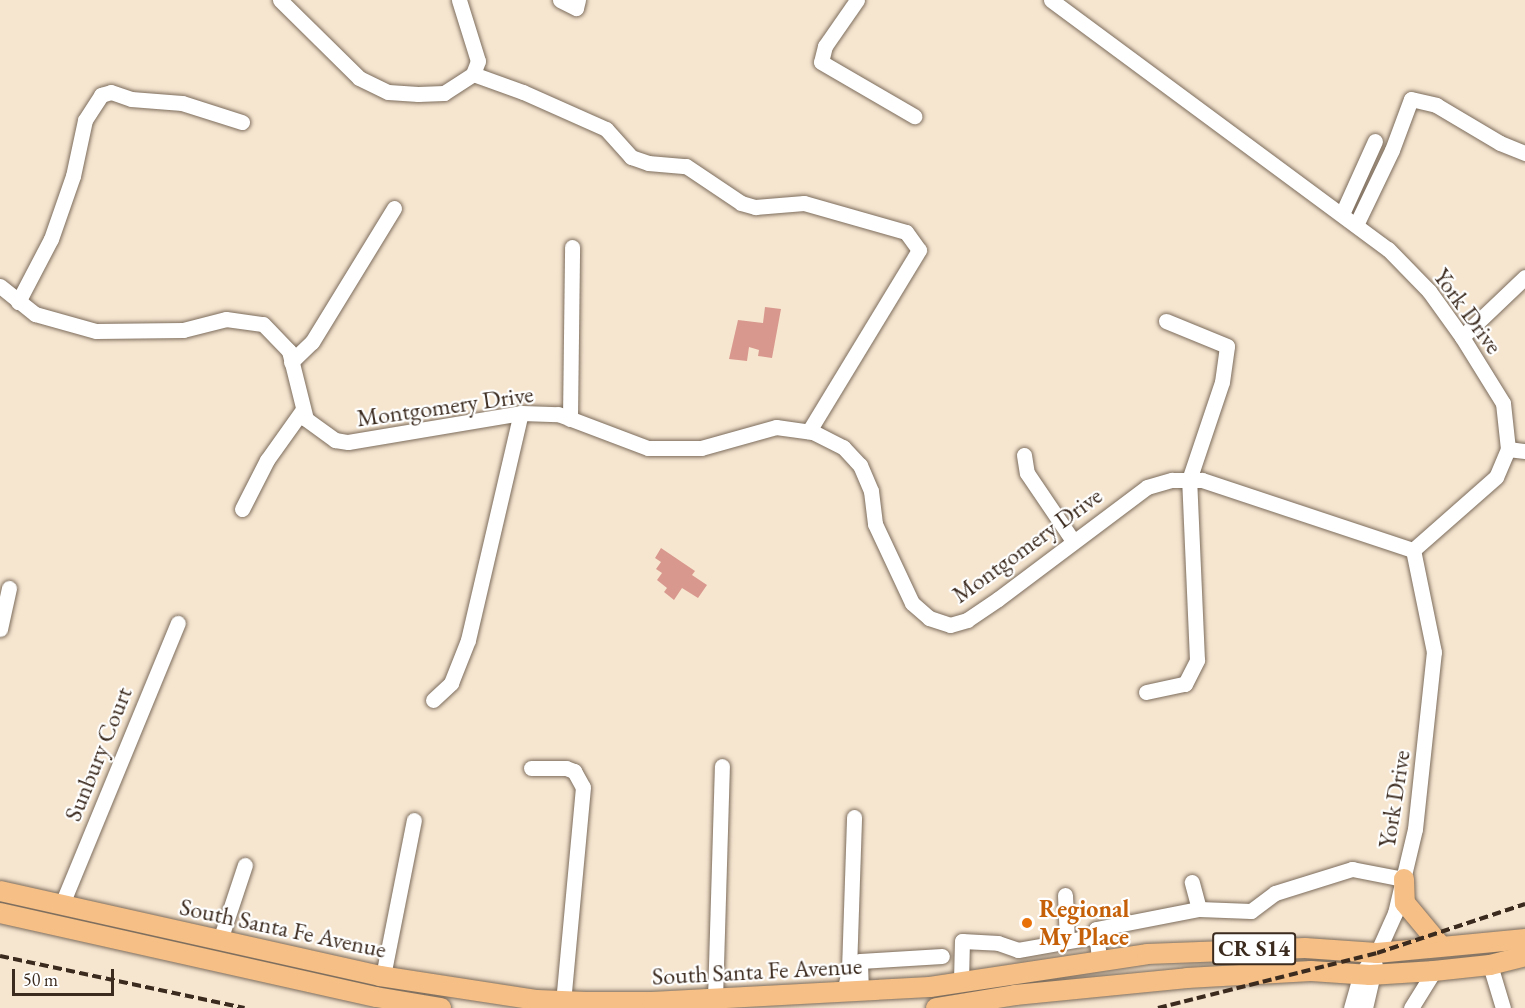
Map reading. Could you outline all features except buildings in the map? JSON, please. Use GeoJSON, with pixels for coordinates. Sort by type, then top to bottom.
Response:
{"type":"FeatureCollection","features":[{"type":"Feature","properties":{"kind":"main road"},"geometry":{"type":"LineString","coordinates":[[1404,879],[1405,903],[1440,945]]}},
{"type":"Feature","properties":{"kind":"main road","name":"South Santa Fe Avenue"},"geometry":{"type":"LineString","coordinates":[[0,891],[383,976],[563,1001],[715,999],[853,993],[962,981],[1099,959],[1228,950],[1305,948],[1377,953],[1440,945],[1525,939]]}},
{"type":"Feature","properties":{"kind":"main road","name":"South Santa Fe Avenue"},"geometry":{"type":"LineString","coordinates":[[0,913],[365,995],[441,1008]]}},
{"type":"Feature","properties":{"kind":"main road"},"geometry":{"type":"LineString","coordinates":[[1068,990],[1126,966],[1377,953]]}},
{"type":"Feature","properties":{"kind":"main road","name":"CR S14"},"geometry":{"type":"LineString","coordinates":[[936,1008],[1068,990],[1311,971],[1367,974],[1434,971],[1490,965],[1525,956]]}},
{"type":"Feature","properties":{"kind":"street"},"geometry":{"type":"LineString","coordinates":[[280,0],[359,78],[388,92],[444,93],[473,74],[478,62],[459,0]]}},
{"type":"Feature","properties":{"kind":"street"},"geometry":{"type":"LineString","coordinates":[[560,0],[576,8],[579,0]]}},
{"type":"Feature","properties":{"kind":"street"},"geometry":{"type":"LineString","coordinates":[[857,0],[825,46],[821,62],[914,116]]}},
{"type":"Feature","properties":{"kind":"street","name":"York Drive"},"geometry":{"type":"LineString","coordinates":[[1051,0],[1342,214],[1409,269],[1462,337],[1503,403],[1509,449]]}},
{"type":"Feature","properties":{"kind":"street"},"geometry":{"type":"LineString","coordinates":[[473,74],[524,92],[606,129],[631,157],[648,164],[686,166],[741,203],[755,207],[804,203],[906,232],[919,250],[809,431]]}},
{"type":"Feature","properties":{"kind":"street"},"geometry":{"type":"LineString","coordinates":[[18,302],[51,239],[73,176],[85,120],[101,95],[111,92],[131,99],[182,103],[242,122]]}},
{"type":"Feature","properties":{"kind":"street"},"geometry":{"type":"LineString","coordinates":[[1356,225],[1392,150],[1411,99],[1436,105],[1500,143],[1525,153]]}},
{"type":"Feature","properties":{"kind":"street"},"geometry":{"type":"LineString","coordinates":[[1342,214],[1375,141]]}},
{"type":"Feature","properties":{"kind":"street"},"geometry":{"type":"LineString","coordinates":[[291,362],[312,342],[394,208]]}},
{"type":"Feature","properties":{"kind":"street"},"geometry":{"type":"LineString","coordinates":[[570,419],[572,247]]}},
{"type":"Feature","properties":{"kind":"street"},"geometry":{"type":"LineString","coordinates":[[1462,337],[1525,277]]}},
{"type":"Feature","properties":{"kind":"street"},"geometry":{"type":"LineString","coordinates":[[0,286],[35,314],[96,331],[172,331],[226,319],[248,319],[278,336],[289,351],[302,411],[267,460],[242,509]]}},
{"type":"Feature","properties":{"kind":"street"},"geometry":{"type":"LineString","coordinates":[[1146,692],[1185,684],[1197,660],[1189,480],[1222,382],[1227,346],[1166,321]]}},
{"type":"Feature","properties":{"kind":"street","name":"Montgomery Drive"},"geometry":{"type":"LineString","coordinates":[[302,411],[308,422],[335,440],[348,442],[521,413],[558,414],[648,448],[701,448],[776,427],[809,431],[843,447],[860,465],[872,490],[875,524],[895,571],[912,603],[929,618],[950,625],[967,620],[1147,487],[1189,480],[1202,480],[1413,550]]}},
{"type":"Feature","properties":{"kind":"street"},"geometry":{"type":"LineString","coordinates":[[433,700],[451,683],[468,640],[521,413]]}},
{"type":"Feature","properties":{"kind":"street"},"geometry":{"type":"LineString","coordinates":[[1413,550],[1496,477],[1509,449],[1525,451]]}},
{"type":"Feature","properties":{"kind":"street"},"geometry":{"type":"LineString","coordinates":[[1024,455],[1027,474],[1073,541]]}},
{"type":"Feature","properties":{"kind":"street","name":"York Drive"},"geometry":{"type":"LineString","coordinates":[[1367,974],[1395,914],[1415,829],[1434,652],[1413,550]]}},
{"type":"Feature","properties":{"kind":"street"},"geometry":{"type":"LineString","coordinates":[[0,629],[9,588]]}},
{"type":"Feature","properties":{"kind":"street","name":"Sunbury Court"},"geometry":{"type":"LineString","coordinates":[[62,904],[178,623]]}},
{"type":"Feature","properties":{"kind":"street"},"geometry":{"type":"LineString","coordinates":[[715,999],[722,766]]}},
{"type":"Feature","properties":{"kind":"street"},"geometry":{"type":"LineString","coordinates":[[531,768],[566,768],[574,771],[583,787],[563,1001]]}},
{"type":"Feature","properties":{"kind":"street"},"geometry":{"type":"LineString","coordinates":[[853,993],[849,970],[854,817]]}},
{"type":"Feature","properties":{"kind":"street"},"geometry":{"type":"LineString","coordinates":[[383,976],[414,820]]}},
{"type":"Feature","properties":{"kind":"street"},"geometry":{"type":"LineString","coordinates":[[220,940],[245,865]]}},
{"type":"Feature","properties":{"kind":"street"},"geometry":{"type":"LineString","coordinates":[[1099,959],[1096,929],[1199,909],[1251,911],[1275,893],[1352,869],[1404,879]]}},
{"type":"Feature","properties":{"kind":"street"},"geometry":{"type":"LineString","coordinates":[[1192,882],[1199,909]]}},
{"type":"Feature","properties":{"kind":"street"},"geometry":{"type":"LineString","coordinates":[[1065,895],[1067,941]]}},
{"type":"Feature","properties":{"kind":"street"},"geometry":{"type":"LineString","coordinates":[[962,981],[962,941],[998,943],[1018,950],[1097,936]]}},
{"type":"Feature","properties":{"kind":"street"},"geometry":{"type":"LineString","coordinates":[[853,993],[860,961],[942,956]]}},
{"type":"Feature","properties":{"kind":"street"},"geometry":{"type":"LineString","coordinates":[[1490,965],[1498,1006]]}},
{"type":"Feature","properties":{"kind":"street"},"geometry":{"type":"LineString","coordinates":[[1411,1008],[1434,971]]}},
{"type":"Feature","properties":{"kind":"street"},"geometry":{"type":"LineString","coordinates":[[1351,1008],[1367,974]]}},
{"type":"Feature","properties":{"kind":"street"},"geometry":{"type":"LineString","coordinates":[[1365,1008],[1367,974]]}},
{"type":"Feature","properties":{"kind":"railway"},"geometry":{"type":"LineString","coordinates":[[1158,1008],[1377,953],[1525,904]]}},
{"type":"Feature","properties":{"kind":"railway"},"geometry":{"type":"LineString","coordinates":[[0,956],[245,1008]]}},
{"type":"Feature","properties":{"kind":"place","name":"Regional My Place"},"geometry":{"type":"Point","coordinates":[1027,923]}}]}
